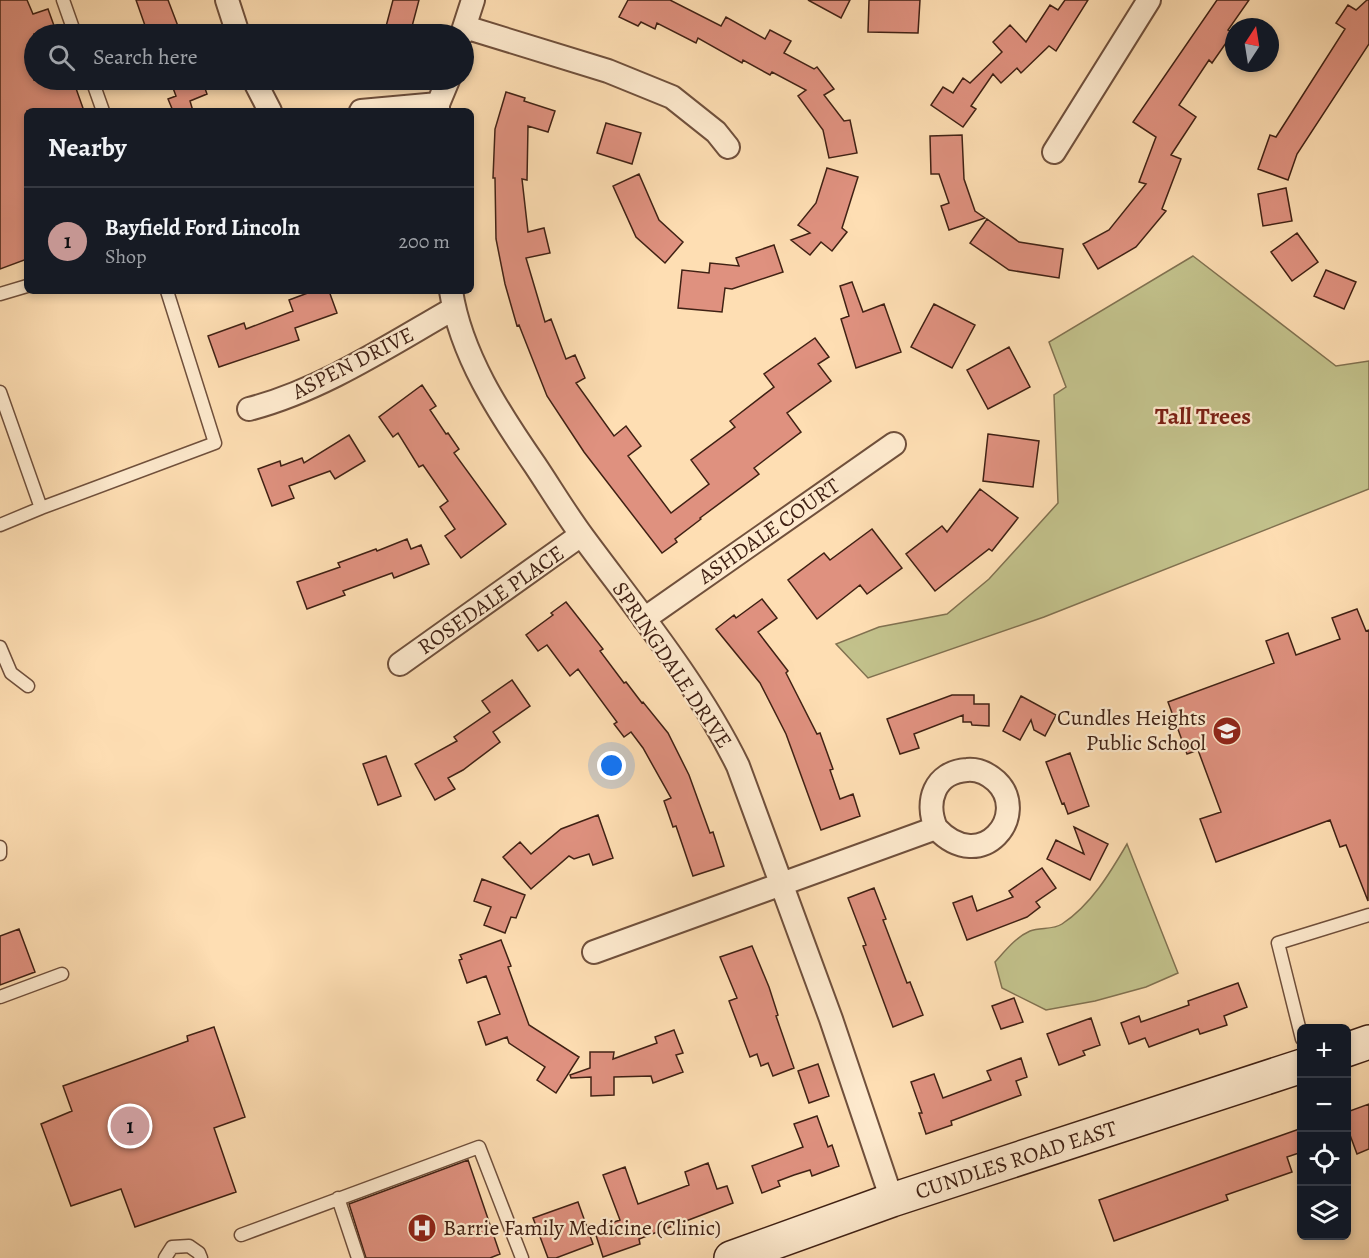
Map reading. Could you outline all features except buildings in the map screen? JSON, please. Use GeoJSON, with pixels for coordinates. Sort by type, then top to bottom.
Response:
{"type":"FeatureCollection","features":[{"type":"Feature","properties":{"kind":"main road"},"geometry":{"type":"LineString","coordinates":[[1351,1049],[1369,1042]]}},
{"type":"Feature","properties":{"kind":"main road","name":"CUNDLES ROAD EAST"},"geometry":{"type":"LineString","coordinates":[[731,1258],[892,1200],[1297,1068]]}},
{"type":"Feature","properties":{"kind":"street"},"geometry":{"type":"LineString","coordinates":[[227,0],[235,24]]}},
{"type":"Feature","properties":{"kind":"street"},"geometry":{"type":"LineString","coordinates":[[465,24],[473,0]]}},
{"type":"Feature","properties":{"kind":"street"},"geometry":{"type":"LineString","coordinates":[[1054,152],[1149,0]]}},
{"type":"Feature","properties":{"kind":"street"},"geometry":{"type":"LineString","coordinates":[[474,34],[608,71],[672,97],[716,132],[728,147]]}},
{"type":"Feature","properties":{"kind":"street"},"geometry":{"type":"LineString","coordinates":[[259,90],[268,108]]}},
{"type":"Feature","properties":{"kind":"street"},"geometry":{"type":"LineString","coordinates":[[438,108],[444,90]]}},
{"type":"Feature","properties":{"kind":"street","name":"ASPEN DRIVE"},"geometry":{"type":"LineString","coordinates":[[249,409],[304,391],[339,374],[452,300]]}},
{"type":"Feature","properties":{"kind":"street","name":"SPRINGDALE DRIVE"},"geometry":{"type":"LineString","coordinates":[[452,300],[468,348],[509,427],[581,535],[644,619],[712,717],[738,766],[831,1019],[892,1200]]}},
{"type":"Feature","properties":{"kind":"street","name":"ASHDALE COURT"},"geometry":{"type":"LineString","coordinates":[[644,619],[894,444]]}},
{"type":"Feature","properties":{"kind":"street","name":"ROSEDALE PLACE"},"geometry":{"type":"LineString","coordinates":[[400,664],[581,535]]}},
{"type":"Feature","properties":{"kind":"street"},"geometry":{"type":"LineString","coordinates":[[594,952],[730,905],[780,883],[936,828]]}},
{"type":"Feature","properties":{"kind":"lane"},"geometry":{"type":"LineString","coordinates":[[63,0],[71,24]]}},
{"type":"Feature","properties":{"kind":"lane"},"geometry":{"type":"LineString","coordinates":[[96,90],[103,108]]}},
{"type":"Feature","properties":{"kind":"lane"},"geometry":{"type":"LineString","coordinates":[[0,294],[24,287]]}},
{"type":"Feature","properties":{"kind":"lane"},"geometry":{"type":"LineString","coordinates":[[1,520],[41,508],[215,443],[168,294]]}},
{"type":"Feature","properties":{"kind":"lane"},"geometry":{"type":"LineString","coordinates":[[0,392],[2,406],[41,508]]}},
{"type":"Feature","properties":{"kind":"lane"},"geometry":{"type":"LineString","coordinates":[[0,647],[11,674],[28,686]]}},
{"type":"Feature","properties":{"kind":"lane"},"geometry":{"type":"LineString","coordinates":[[0,847],[0,854]]}},
{"type":"Feature","properties":{"kind":"lane"},"geometry":{"type":"LineString","coordinates":[[1298,1024],[1278,943],[1369,915]]}},
{"type":"Feature","properties":{"kind":"lane"},"geometry":{"type":"LineString","coordinates":[[0,997],[62,974]]}},
{"type":"Feature","properties":{"kind":"lane"},"geometry":{"type":"LineString","coordinates":[[241,1235],[479,1147],[522,1258]]}},
{"type":"Feature","properties":{"kind":"lane"},"geometry":{"type":"LineString","coordinates":[[339,1198],[358,1258]]}},
{"type":"Feature","properties":{"kind":"lane"},"geometry":{"type":"LineString","coordinates":[[165,1258],[172,1247],[189,1246],[199,1253],[201,1258]]}},
{"type":"Feature","properties":{"kind":"shaded area"},"geometry":{"type":"Polygon","coordinates":[[[1193,256],[1336,366],[1369,361],[1369,489],[1044,617],[868,678],[836,644],[879,627],[947,614],[989,579],[1058,503],[1054,395],[1066,387],[1049,342],[1193,256]]]}},
{"type":"Feature","properties":{"kind":"shaded area"},"geometry":{"type":"Polygon","coordinates":[[[1127,844],[1178,973],[1146,987],[1095,1001],[1046,1010],[1002,988],[995,962],[1020,937],[1034,930],[1058,926],[1082,908],[1099,888],[1127,844]]]}},
{"type":"Feature","properties":{"kind":"place","name":"Cundles Heights Public School"},"geometry":{"type":"Point","coordinates":[1227,731]}},
{"type":"Feature","properties":{"kind":"place","name":"Bayfield Ford Lincoln"},"geometry":{"type":"Point","coordinates":[130,1126]}},
{"type":"Feature","properties":{"kind":"place","name":"Barrie Family Medicine (Clinic)"},"geometry":{"type":"Point","coordinates":[422,1228]}},
{"type":"Feature","properties":{"kind":"district","name":"Tall Trees"},"geometry":{"type":"Point","coordinates":[1203,416]}}]}
